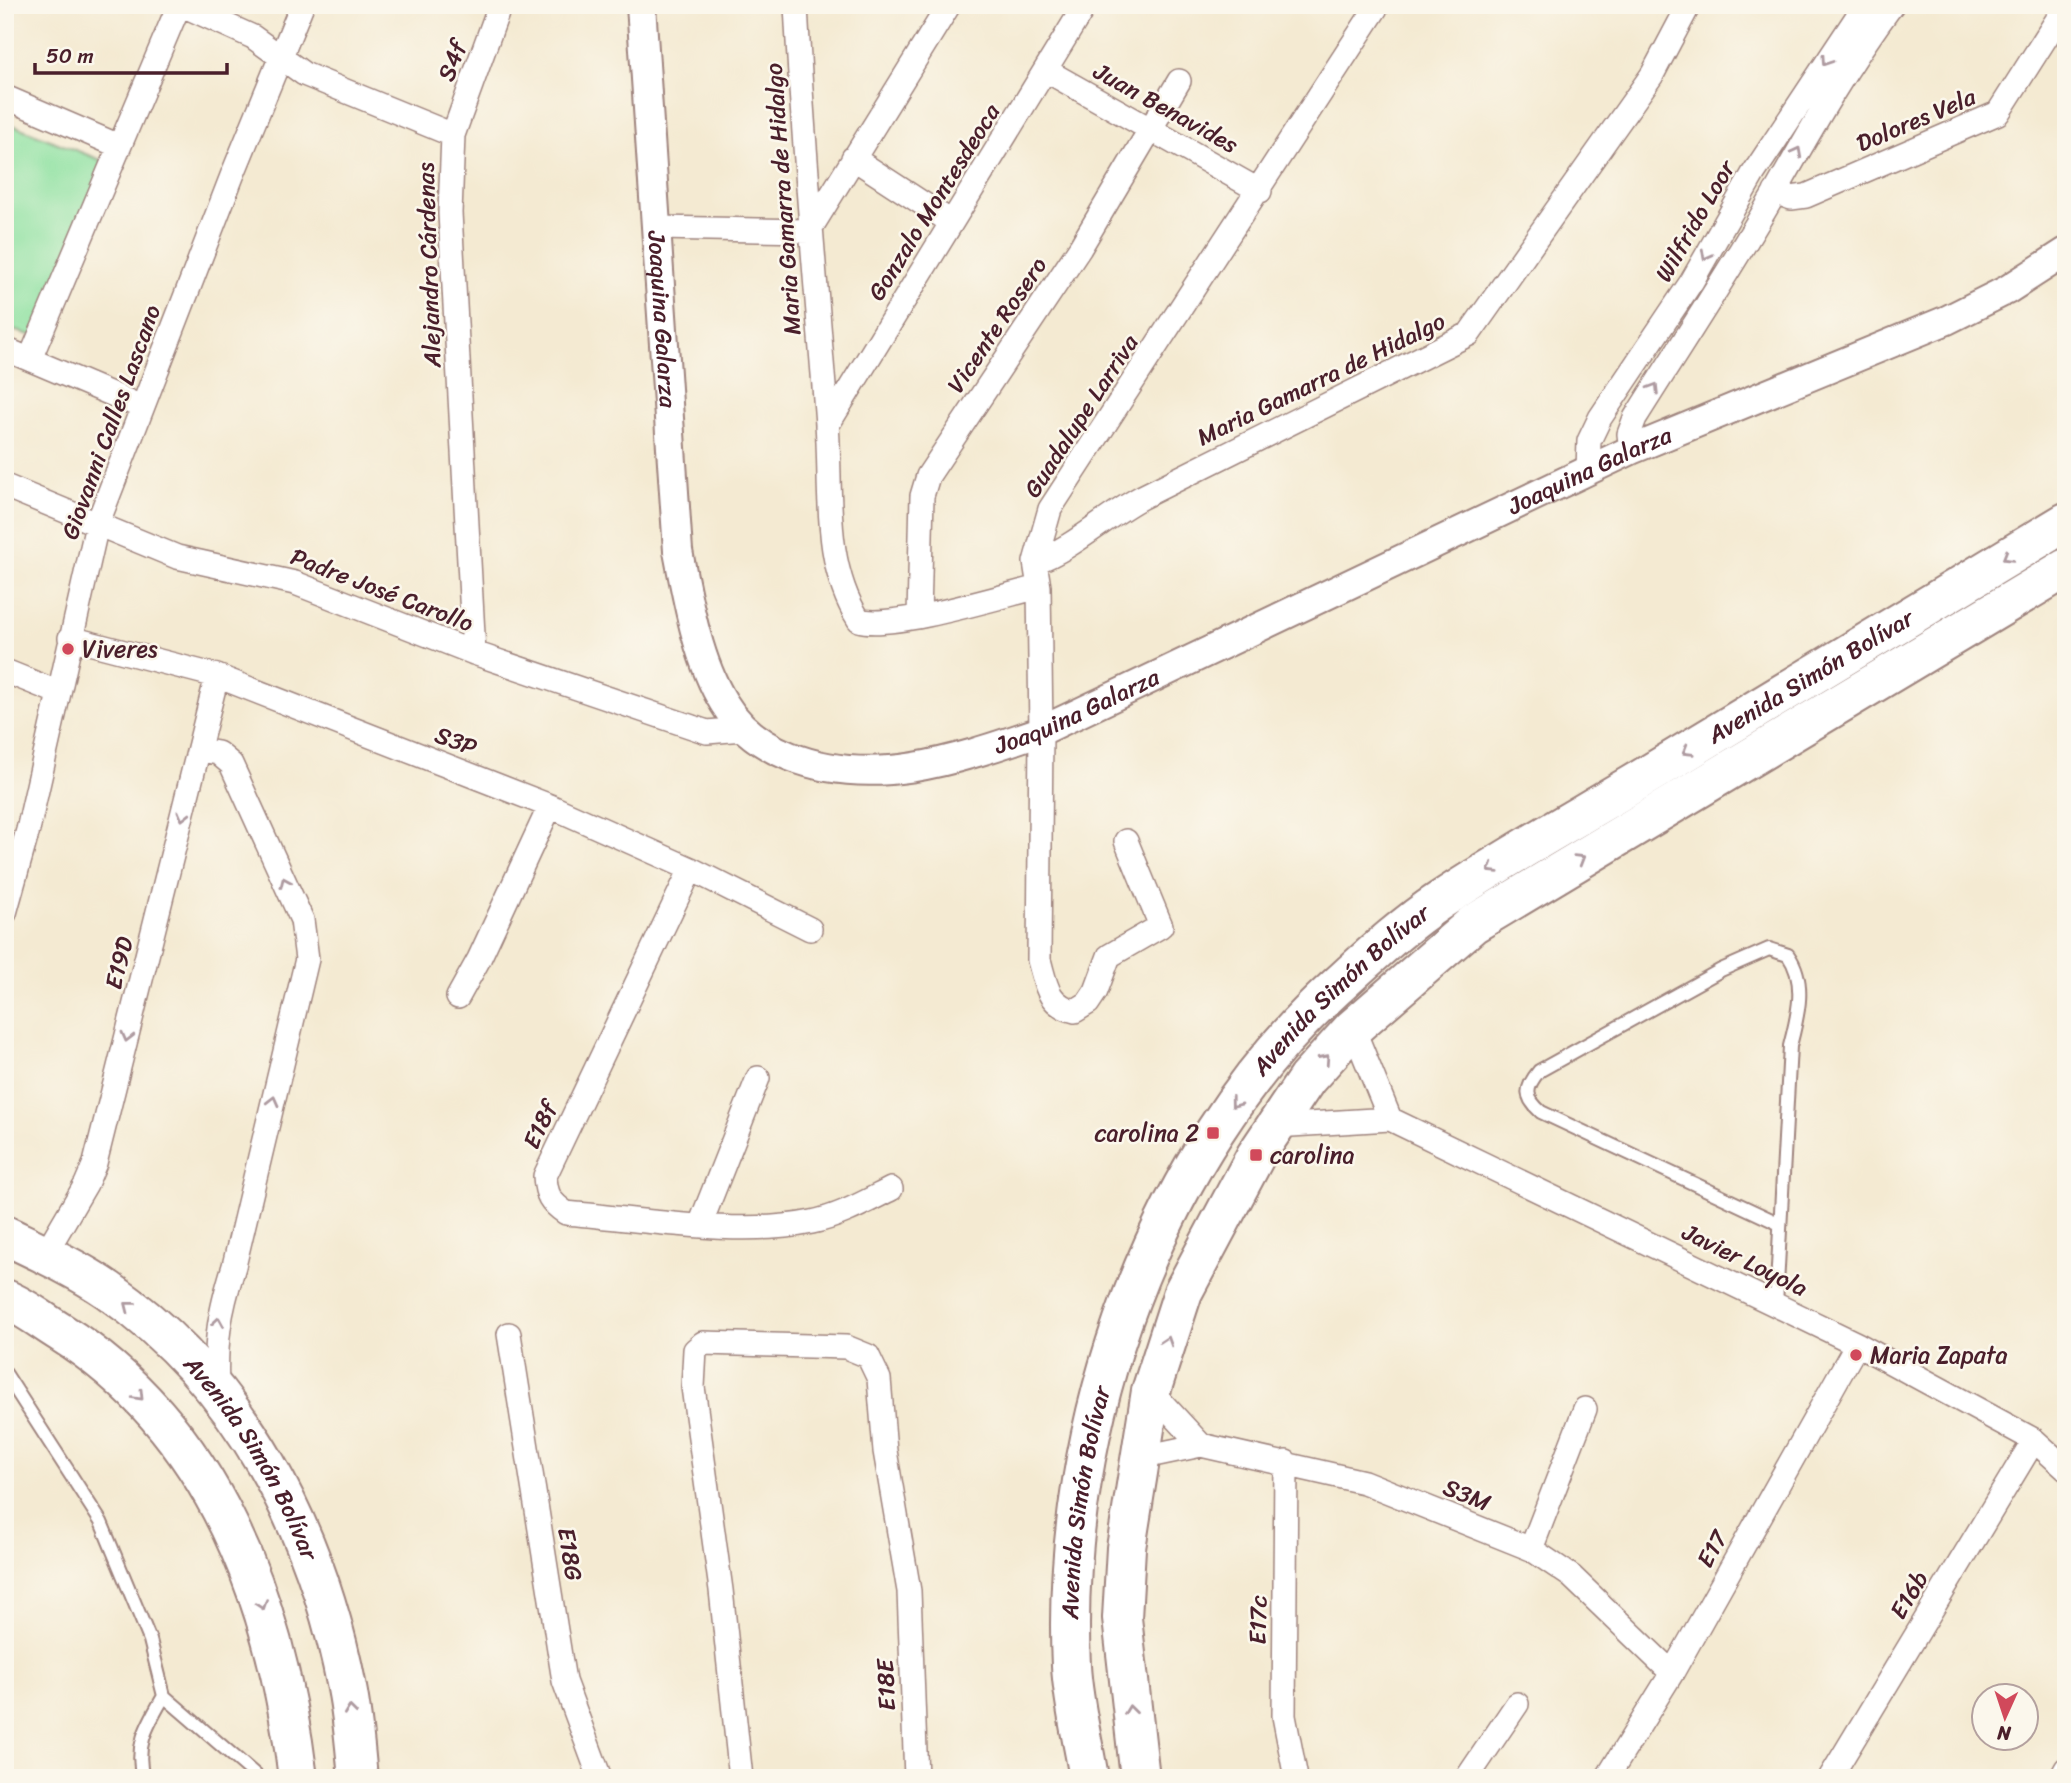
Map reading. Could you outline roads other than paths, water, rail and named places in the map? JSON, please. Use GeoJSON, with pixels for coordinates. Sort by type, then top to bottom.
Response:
{"type":"FeatureCollection","features":[{"type":"Feature","properties":{"kind":"highway","name":"Avenida Simón Bolívar"},"geometry":{"type":"LineString","coordinates":[[1089,1778],[1071,1668],[1073,1580],[1080,1500],[1114,1339],[1142,1266],[1213,1133],[1281,1043],[1332,990],[1437,902],[2066,522]]}},
{"type":"Feature","properties":{"kind":"highway","name":"Avenida Simón Bolívar"},"geometry":{"type":"LineString","coordinates":[[1140,1778],[1122,1618],[1126,1548],[1151,1391],[1183,1292],[1275,1126],[1307,1079],[1353,1028],[1473,924],[2066,568]]}},
{"type":"Feature","properties":{"kind":"highway","name":"Avenida Simón Bolívar"},"geometry":{"type":"LineString","coordinates":[[5,1235],[107,1289],[165,1334],[217,1390],[287,1498],[313,1560],[348,1689],[358,1778]]}},
{"type":"Feature","properties":{"kind":"highway","name":"Avenida Simón Bolívar"},"geometry":{"type":"LineString","coordinates":[[5,1299],[81,1345],[136,1393],[179,1443],[219,1506],[262,1604],[280,1662],[289,1706],[298,1778]]}},
{"type":"Feature","properties":{"kind":"street","name":"Alejandro Cárdenas"},"geometry":{"type":"LineString","coordinates":[[180,5],[253,37],[304,74],[453,135],[450,213],[474,653]]}},
{"type":"Feature","properties":{"kind":"street"},"geometry":{"type":"LineString","coordinates":[[30,359],[180,5]]}},
{"type":"Feature","properties":{"kind":"street","name":"Giovanni Calles Lascano"},"geometry":{"type":"LineString","coordinates":[[5,913],[28,830],[57,692],[97,526],[302,5]]}},
{"type":"Feature","properties":{"kind":"street","name":"S4f"},"geometry":{"type":"LineString","coordinates":[[453,135],[500,5]]}},
{"type":"Feature","properties":{"kind":"street","name":"Joaquina Galarza"},"geometry":{"type":"LineString","coordinates":[[641,5],[678,551],[692,623],[722,701],[743,729],[779,752],[810,764],[859,772],[911,769],[965,757],[1041,731],[1631,450],[1947,320],[2007,290],[2066,252]]}},
{"type":"Feature","properties":{"kind":"street"},"geometry":{"type":"LineString","coordinates":[[658,228],[809,231],[949,5]]}},
{"type":"Feature","properties":{"kind":"street","name":"Gonzalo Montesdeoca"},"geometry":{"type":"LineString","coordinates":[[827,426],[1085,5]]}},
{"type":"Feature","properties":{"kind":"street","name":"Guadalupe Larriva"},"geometry":{"type":"LineString","coordinates":[[1126,841],[1161,926],[1109,956],[1096,991],[1088,1003],[1075,1011],[1054,1003],[1048,993],[1039,960],[1041,731],[1039,587],[1035,562],[1050,509],[1260,191],[1378,5]]}},
{"type":"Feature","properties":{"kind":"street","name":"Maria Gamarra de Hidalgo"},"geometry":{"type":"LineString","coordinates":[[1035,562],[1055,555],[1090,528],[1142,497],[1469,334],[1652,75],[1689,5]]}},
{"type":"Feature","properties":{"kind":"street","name":"Wilfrido Loor"},"geometry":{"type":"LineString","coordinates":[[1588,470],[1589,441],[1600,418],[1692,281],[1753,174],[1865,5]]}},
{"type":"Feature","properties":{"kind":"street","name":"Wilfrido Loor"},"geometry":{"type":"LineString","coordinates":[[1631,450],[1629,434],[1635,418],[1775,192],[1808,131],[1865,41],[1892,5]]}},
{"type":"Feature","properties":{"kind":"street","name":"Maria Gamarra de Hidalgo"},"geometry":{"type":"LineString","coordinates":[[798,6],[809,231],[827,426],[831,541],[857,618],[865,622],[919,617],[1039,587]]}},
{"type":"Feature","properties":{"kind":"street","name":"Dolores Vela"},"geometry":{"type":"LineString","coordinates":[[1775,192],[1791,198],[1806,196],[1998,113],[2066,6]]}},
{"type":"Feature","properties":{"kind":"street","name":"Juan Benavides"},"geometry":{"type":"LineString","coordinates":[[1047,71],[1260,191]]}},
{"type":"Feature","properties":{"kind":"street","name":"Vicente Rosero"},"geometry":{"type":"LineString","coordinates":[[919,617],[922,496],[931,470],[1080,248],[1179,81]]}},
{"type":"Feature","properties":{"kind":"street"},"geometry":{"type":"LineString","coordinates":[[6,98],[119,146]]}},
{"type":"Feature","properties":{"kind":"street"},"geometry":{"type":"LineString","coordinates":[[853,158],[951,222]]}},
{"type":"Feature","properties":{"kind":"street"},"geometry":{"type":"LineString","coordinates":[[5,349],[142,407]]}},
{"type":"Feature","properties":{"kind":"street","name":"Padre José Carollo"},"geometry":{"type":"LineString","coordinates":[[5,486],[177,557],[295,583],[474,653],[707,732],[743,729]]}},
{"type":"Feature","properties":{"kind":"street","name":"S3P"},"geometry":{"type":"LineString","coordinates":[[71,638],[217,676],[550,806],[691,869],[810,929]]}},
{"type":"Feature","properties":{"kind":"street"},"geometry":{"type":"LineString","coordinates":[[5,671],[57,692]]}},
{"type":"Feature","properties":{"kind":"street","name":"E19D"},"geometry":{"type":"LineString","coordinates":[[45,1254],[86,1184],[95,1163],[217,676]]}},
{"type":"Feature","properties":{"kind":"street"},"geometry":{"type":"LineString","coordinates":[[200,750],[218,753],[232,764],[302,920],[307,959],[234,1266],[220,1312],[215,1341],[217,1390]]}},
{"type":"Feature","properties":{"kind":"street"},"geometry":{"type":"LineString","coordinates":[[457,997],[479,959],[550,806]]}},
{"type":"Feature","properties":{"kind":"street","name":"E18f"},"geometry":{"type":"LineString","coordinates":[[691,869],[545,1176],[546,1193],[551,1202],[566,1213],[700,1225],[769,1227],[811,1222],[842,1214],[891,1189]]}},
{"type":"Feature","properties":{"kind":"street"},"geometry":{"type":"LineString","coordinates":[[1353,1028],[1390,1119]]}},
{"type":"Feature","properties":{"kind":"street"},"geometry":{"type":"LineString","coordinates":[[700,1225],[758,1078]]}},
{"type":"Feature","properties":{"kind":"street","name":"Javier Loyola"},"geometry":{"type":"LineString","coordinates":[[1275,1126],[1390,1119],[1857,1343],[2034,1440],[2066,1469]]}},
{"type":"Feature","properties":{"kind":"street","name":"E18G"},"geometry":{"type":"LineString","coordinates":[[509,1334],[564,1681],[596,1774]]}},
{"type":"Feature","properties":{"kind":"street","name":"E18E"},"geometry":{"type":"LineString","coordinates":[[741,1778],[721,1590],[692,1387],[695,1350],[703,1343],[846,1347],[868,1356],[879,1379],[885,1451],[909,1591],[916,1778]]}},
{"type":"Feature","properties":{"kind":"street","name":"E17"},"geometry":{"type":"LineString","coordinates":[[1608,1778],[1672,1673],[1857,1343]]}},
{"type":"Feature","properties":{"kind":"street"},"geometry":{"type":"LineString","coordinates":[[1151,1391],[1201,1445]]}},
{"type":"Feature","properties":{"kind":"street"},"geometry":{"type":"LineString","coordinates":[[1531,1549],[1585,1409]]}},
{"type":"Feature","properties":{"kind":"street","name":"E16b"},"geometry":{"type":"LineString","coordinates":[[1829,1778],[2034,1440]]}},
{"type":"Feature","properties":{"kind":"street","name":"S3M"},"geometry":{"type":"LineString","coordinates":[[1139,1458],[1201,1445],[1286,1462],[1364,1482],[1531,1549],[1572,1576],[1672,1673]]}},
{"type":"Feature","properties":{"kind":"street","name":"E17c"},"geometry":{"type":"LineString","coordinates":[[1286,1462],[1284,1716],[1296,1778]]}},
{"type":"Feature","properties":{"kind":"street"},"geometry":{"type":"LineString","coordinates":[[1467,1778],[1517,1704]]}},
{"type":"Feature","properties":{"kind":"street"},"geometry":{"type":"LineString","coordinates":[[2061,1778],[2066,1769]]}},
{"type":"Feature","properties":{"kind":"lane"},"geometry":{"type":"LineString","coordinates":[[1776,1304],[1790,1046],[1798,1013],[1800,977],[1788,955],[1769,949],[1721,970],[1539,1071],[1528,1084],[1527,1093],[1531,1103],[1541,1112],[1780,1224]]}},
{"type":"Feature","properties":{"kind":"lane"},"geometry":{"type":"LineString","coordinates":[[5,1373],[101,1522],[150,1640],[164,1696],[259,1778]]}},
{"type":"Feature","properties":{"kind":"lane"},"geometry":{"type":"LineString","coordinates":[[143,1778],[138,1760],[141,1738],[164,1696]]}},
{"type":"Feature","properties":{"kind":"place","name":"Viveres"},"geometry":{"type":"Point","coordinates":[68,649]}},
{"type":"Feature","properties":{"kind":"place","name":"carolina 2"},"geometry":{"type":"Point","coordinates":[1213,1133]}},
{"type":"Feature","properties":{"kind":"place","name":"carolina"},"geometry":{"type":"Point","coordinates":[1256,1155]}},
{"type":"Feature","properties":{"kind":"place","name":"Maria Zapata"},"geometry":{"type":"Point","coordinates":[1856,1355]}}]}
